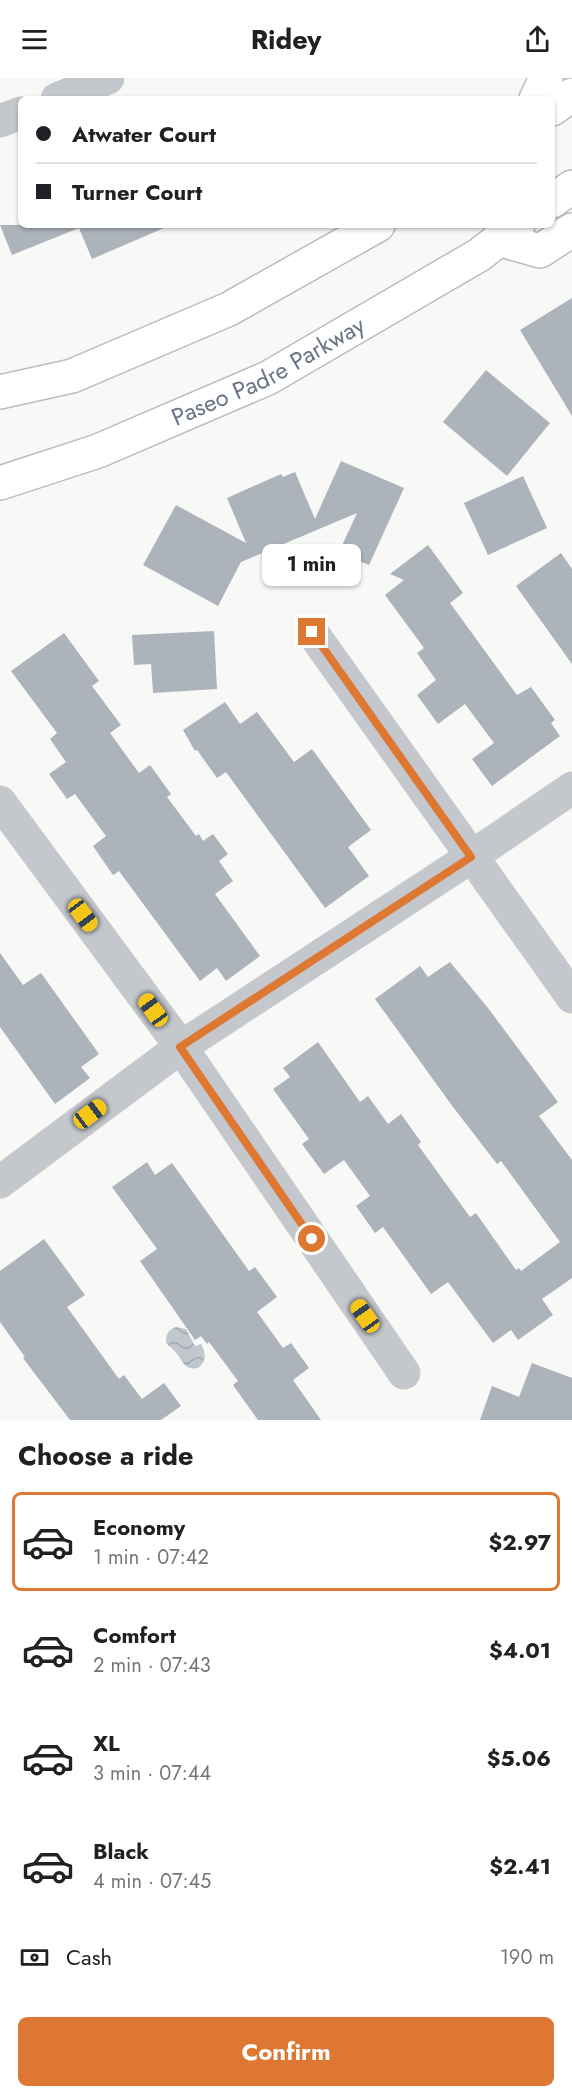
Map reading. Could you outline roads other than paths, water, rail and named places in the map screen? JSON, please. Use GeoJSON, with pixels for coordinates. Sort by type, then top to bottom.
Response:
{"type":"FeatureCollection","features":[{"type":"Feature","properties":{"kind":"main road"},"geometry":{"type":"LineString","coordinates":[[537,96],[546,78]]}},
{"type":"Feature","properties":{"kind":"main road"},"geometry":{"type":"LineString","coordinates":[[555,108],[572,95]]}},
{"type":"Feature","properties":{"kind":"main road"},"geometry":{"type":"LineString","coordinates":[[555,199],[572,186]]}},
{"type":"Feature","properties":{"kind":"main road"},"geometry":{"type":"LineString","coordinates":[[0,392],[72,376],[228,309],[373,228]]}},
{"type":"Feature","properties":{"kind":"main road"},"geometry":{"type":"LineString","coordinates":[[508,232],[540,251],[572,230]]}},
{"type":"Feature","properties":{"kind":"main road","name":"Paseo Padre Parkway"},"geometry":{"type":"LineString","coordinates":[[0,483],[98,451],[268,378],[479,255],[508,232]]}},
{"type":"Feature","properties":{"kind":"street"},"geometry":{"type":"LineString","coordinates":[[64,96],[108,78]]}},
{"type":"Feature","properties":{"kind":"street"},"geometry":{"type":"LineString","coordinates":[[0,121],[18,114]]}},
{"type":"Feature","properties":{"kind":"street"},"geometry":{"type":"LineString","coordinates":[[312,632],[572,996]]}},
{"type":"Feature","properties":{"kind":"street"},"geometry":{"type":"LineString","coordinates":[[0,1182],[180,1047],[471,857],[572,788]]}},
{"type":"Feature","properties":{"kind":"street"},"geometry":{"type":"LineString","coordinates":[[0,802],[180,1047],[404,1373]]}},
{"type":"Feature","properties":{"kind":"water"},"geometry":{"type":"Polygon","coordinates":[[[176,1327],[186,1329],[195,1346],[201,1344],[205,1357],[198,1368],[186,1366],[166,1343],[168,1333],[176,1327]]]}}]}
